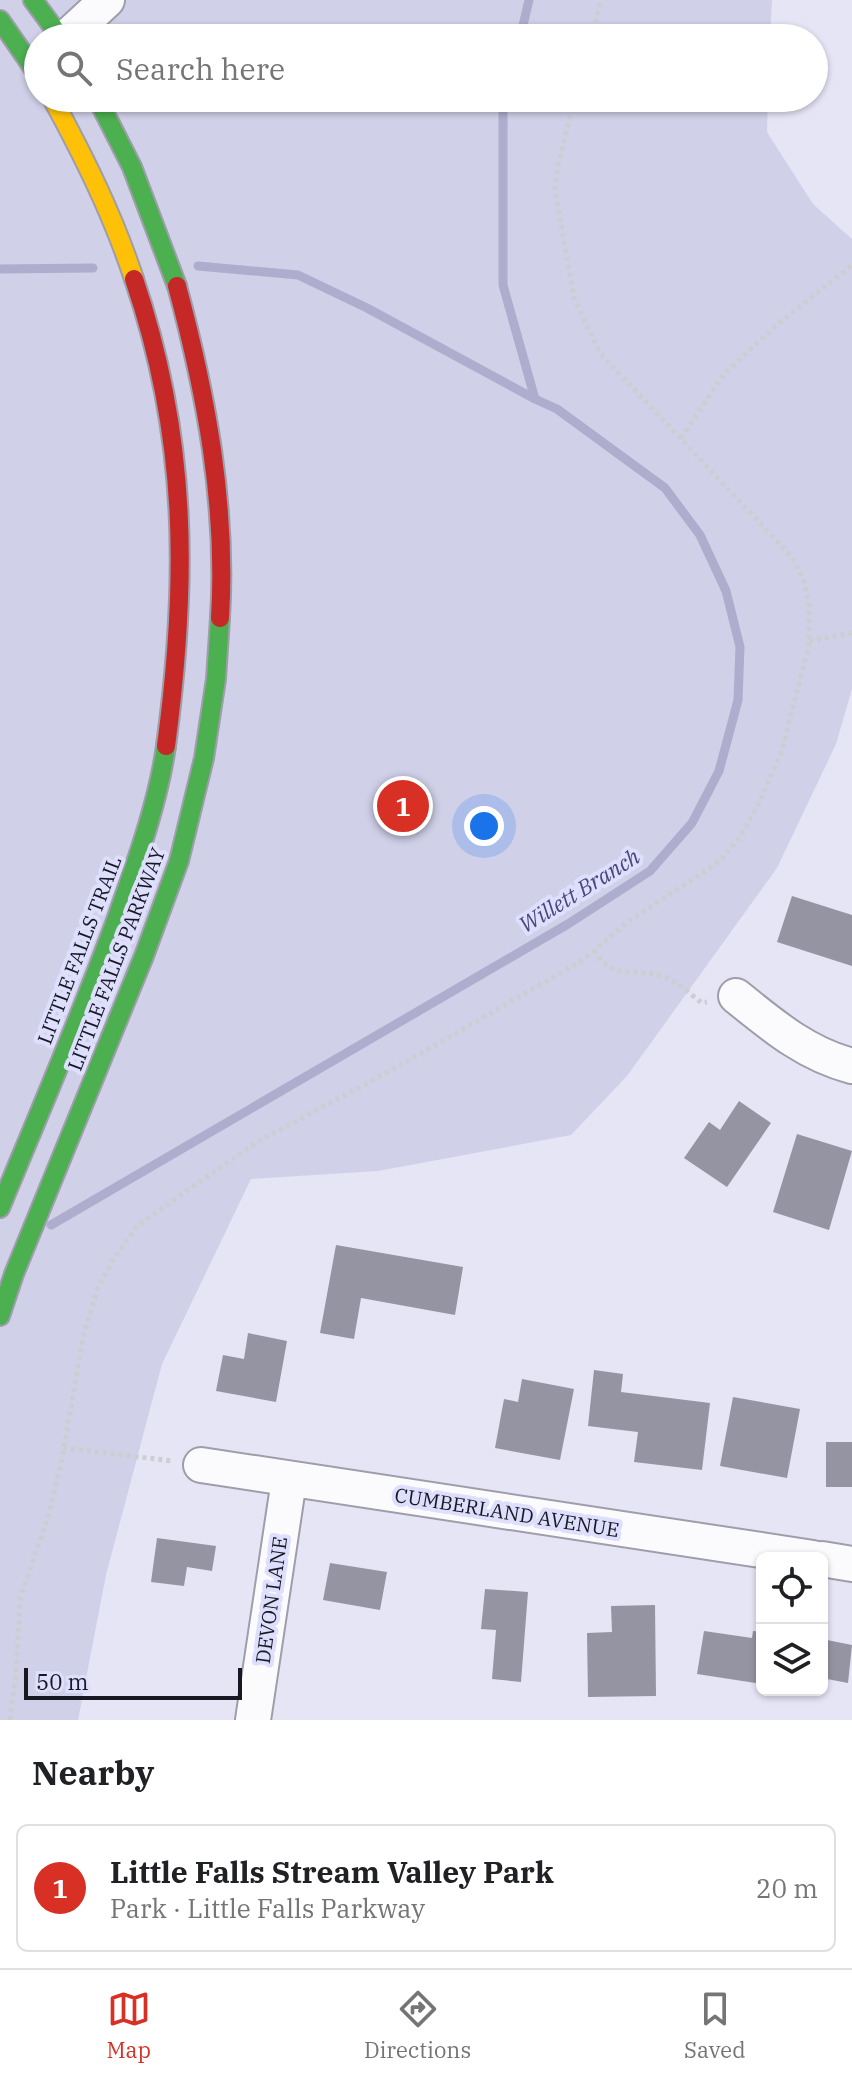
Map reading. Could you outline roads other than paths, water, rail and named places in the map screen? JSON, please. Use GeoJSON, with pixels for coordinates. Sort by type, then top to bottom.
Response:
{"type":"FeatureCollection","features":[{"type":"Feature","properties":{"kind":"main road"},"geometry":{"type":"LineString","coordinates":[[33,0],[52,24]]}},
{"type":"Feature","properties":{"kind":"main road"},"geometry":{"type":"LineString","coordinates":[[0,20],[24,52]]}},
{"type":"Feature","properties":{"kind":"main road","name":"LITTLE FALLS PARKWAY"},"geometry":{"type":"LineString","coordinates":[[0,1208],[104,951],[156,794],[178,660],[183,575],[179,477],[164,379],[136,277],[102,191],[60,112]]}},
{"type":"Feature","properties":{"kind":"main road","name":"LITTLE FALLS PARKWAY"},"geometry":{"type":"LineString","coordinates":[[0,1316],[14,1274],[169,893],[201,776],[213,698],[223,586],[218,488],[193,335],[170,259],[133,167],[104,112]]}},
{"type":"Feature","properties":{"kind":"street"},"geometry":{"type":"LineString","coordinates":[[79,24],[107,0]]}},
{"type":"Feature","properties":{"kind":"street"},"geometry":{"type":"LineString","coordinates":[[736,996],[793,1042],[828,1060],[852,1066]]}},
{"type":"Feature","properties":{"kind":"street","name":"CUMBERLAND AVENUE"},"geometry":{"type":"LineString","coordinates":[[201,1465],[773,1552]]}},
{"type":"Feature","properties":{"kind":"street","name":"DEVON LANE"},"geometry":{"type":"LineString","coordinates":[[253,1720],[289,1480]]}},
{"type":"Feature","properties":{"kind":"street"},"geometry":{"type":"LineString","coordinates":[[828,1560],[852,1564]]}},
{"type":"Feature","properties":{"kind":"waterway"},"geometry":{"type":"LineString","coordinates":[[523,24],[529,0]]}},
{"type":"Feature","properties":{"kind":"waterway"},"geometry":{"type":"LineString","coordinates":[[503,112],[503,285],[535,399]]}},
{"type":"Feature","properties":{"kind":"waterway","name":"Willett Branch"},"geometry":{"type":"LineString","coordinates":[[51,1225],[568,924],[650,871],[692,823],[719,771],[738,700],[740,647],[726,591],[700,535],[665,488],[557,409],[298,275],[198,266]]}},
{"type":"Feature","properties":{"kind":"waterway","name":"Willett Branch"},"geometry":{"type":"LineString","coordinates":[[0,269],[93,268]]}},
{"type":"Feature","properties":{"kind":"place","name":"Little Falls Stream Valley Park"},"geometry":{"type":"Point","coordinates":[403,806]}}]}
